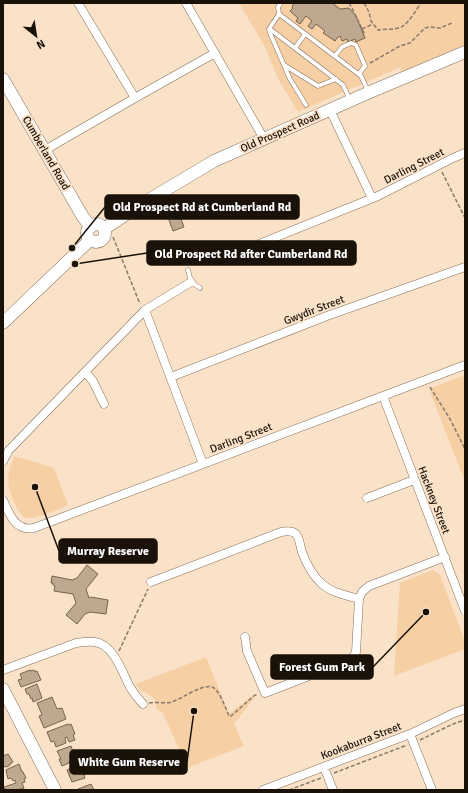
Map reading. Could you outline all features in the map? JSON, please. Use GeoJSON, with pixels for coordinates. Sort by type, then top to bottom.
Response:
{"type":"FeatureCollection","features":[{"type":"Feature","properties":{"kind":"main road","name":"Old Prospect Road"},"geometry":{"type":"LineString","coordinates":[[104,229],[137,207],[214,161],[465,52]]}},
{"type":"Feature","properties":{"kind":"main road","name":"Cumberland Road"},"geometry":{"type":"LineString","coordinates":[[3,79],[83,217],[91,227]]}},
{"type":"Feature","properties":{"kind":"main road"},"geometry":{"type":"LineString","coordinates":[[96,224],[104,229],[105,235],[102,240],[96,242],[90,240],[88,232],[91,227],[96,224]]}},
{"type":"Feature","properties":{"kind":"main road"},"geometry":{"type":"LineString","coordinates":[[3,323],[90,240]]}},
{"type":"Feature","properties":{"kind":"main road"},"geometry":{"type":"LineString","coordinates":[[3,689],[6,703],[55,790]]}},
{"type":"Feature","properties":{"kind":"street"},"geometry":{"type":"LineString","coordinates":[[78,3],[135,98]]}},
{"type":"Feature","properties":{"kind":"street"},"geometry":{"type":"LineString","coordinates":[[186,3],[264,139]]}},
{"type":"Feature","properties":{"kind":"street"},"geometry":{"type":"LineString","coordinates":[[45,150],[215,53]]}},
{"type":"Feature","properties":{"kind":"street"},"geometry":{"type":"LineString","coordinates":[[330,110],[372,198]]}},
{"type":"Feature","properties":{"kind":"street","name":"Darling Street"},"geometry":{"type":"LineString","coordinates":[[238,247],[249,248],[372,198],[465,153]]}},
{"type":"Feature","properties":{"kind":"street","name":"Gwydir Street"},"geometry":{"type":"LineString","coordinates":[[171,377],[327,316],[465,267]]}},
{"type":"Feature","properties":{"kind":"street"},"geometry":{"type":"LineString","coordinates":[[3,461],[9,450],[144,312],[191,282]]}},
{"type":"Feature","properties":{"kind":"street"},"geometry":{"type":"LineString","coordinates":[[144,312],[171,377],[203,464]]}},
{"type":"Feature","properties":{"kind":"street","name":"Darling Street"},"geometry":{"type":"LineString","coordinates":[[3,500],[14,522],[24,531],[31,529],[465,365]]}},
{"type":"Feature","properties":{"kind":"street"},"geometry":{"type":"LineString","coordinates":[[85,372],[93,381],[104,404]]}},
{"type":"Feature","properties":{"kind":"street","name":"Hackney Street"},"geometry":{"type":"LineString","coordinates":[[383,396],[465,611]]}},
{"type":"Feature","properties":{"kind":"street"},"geometry":{"type":"LineString","coordinates":[[367,498],[414,480]]}},
{"type":"Feature","properties":{"kind":"street"},"geometry":{"type":"LineString","coordinates":[[151,582],[281,532],[294,530],[299,538],[309,567],[321,584],[336,592],[359,599]]}},
{"type":"Feature","properties":{"kind":"street"},"geometry":{"type":"LineString","coordinates":[[245,637],[247,651],[265,693],[348,661],[356,652],[359,599],[362,592],[369,586],[445,558]]}},
{"type":"Feature","properties":{"kind":"street"},"geometry":{"type":"LineString","coordinates":[[3,670],[76,643],[85,641],[96,642],[106,647],[116,658],[136,697],[143,704]]}},
{"type":"Feature","properties":{"kind":"street","name":"Kookaburra Street"},"geometry":{"type":"LineString","coordinates":[[262,790],[410,734],[465,709]]}},
{"type":"Feature","properties":{"kind":"street"},"geometry":{"type":"LineString","coordinates":[[410,734],[432,790]]}},
{"type":"Feature","properties":{"kind":"street"},"geometry":{"type":"LineString","coordinates":[[324,767],[333,790]]}},
{"type":"Feature","properties":{"kind":"lane"},"geometry":{"type":"LineString","coordinates":[[269,29],[279,14],[278,7],[281,3]]}},
{"type":"Feature","properties":{"kind":"lane"},"geometry":{"type":"LineString","coordinates":[[279,14],[362,76],[369,93]]}},
{"type":"Feature","properties":{"kind":"lane"},"geometry":{"type":"LineString","coordinates":[[269,29],[343,85],[350,101]]}},
{"type":"Feature","properties":{"kind":"lane"},"geometry":{"type":"LineString","coordinates":[[269,29],[290,79],[306,105]]}},
{"type":"Feature","properties":{"kind":"lane"},"geometry":{"type":"LineString","coordinates":[[295,48],[305,34]]}},
{"type":"Feature","properties":{"kind":"lane"},"geometry":{"type":"LineString","coordinates":[[335,56],[342,47],[351,43],[356,45],[365,66],[359,74]]}},
{"type":"Feature","properties":{"kind":"lane"},"geometry":{"type":"LineString","coordinates":[[284,64],[318,86],[336,79]]}},
{"type":"Feature","properties":{"kind":"lane"},"geometry":{"type":"LineString","coordinates":[[188,270],[191,282],[200,288]]}},
{"type":"Feature","properties":{"kind":"path"},"geometry":{"type":"LineString","coordinates":[[349,3],[365,35]]}},
{"type":"Feature","properties":{"kind":"path"},"geometry":{"type":"LineString","coordinates":[[364,3],[369,12],[371,21],[378,30],[403,27],[421,3]]}},
{"type":"Feature","properties":{"kind":"path"},"geometry":{"type":"LineString","coordinates":[[365,66],[410,42],[425,28],[440,28],[452,23]]}},
{"type":"Feature","properties":{"kind":"path"},"geometry":{"type":"LineString","coordinates":[[362,29],[373,24]]}},
{"type":"Feature","properties":{"kind":"path"},"geometry":{"type":"LineString","coordinates":[[438,165],[465,218]]}},
{"type":"Feature","properties":{"kind":"path"},"geometry":{"type":"LineString","coordinates":[[113,237],[144,312]]}},
{"type":"Feature","properties":{"kind":"path"},"geometry":{"type":"LineString","coordinates":[[430,387],[450,419],[465,449]]}},
{"type":"Feature","properties":{"kind":"path"},"geometry":{"type":"LineString","coordinates":[[116,658],[151,582]]}},
{"type":"Feature","properties":{"kind":"path"},"geometry":{"type":"LineString","coordinates":[[143,704],[153,702],[172,702],[206,686],[212,686],[216,689],[229,716],[231,716],[255,695],[265,693]]}},
{"type":"Feature","properties":{"kind":"path"},"geometry":{"type":"LineString","coordinates":[[289,790],[414,743],[453,724],[465,720]]}},
{"type":"Feature","properties":{"kind":"shaded area"},"geometry":{"type":"Polygon","coordinates":[[[239,3],[465,3],[465,45],[400,73],[401,67],[298,112],[278,79],[265,47],[239,3]]]}},
{"type":"Feature","properties":{"kind":"shaded area"},"geometry":{"type":"Polygon","coordinates":[[[465,375],[465,482],[429,389],[465,375]]]}},
{"type":"Feature","properties":{"kind":"shaded area"},"geometry":{"type":"Polygon","coordinates":[[[15,456],[54,468],[68,505],[38,517],[27,518],[23,516],[16,506],[8,481],[10,469],[15,456]]]}},
{"type":"Feature","properties":{"kind":"shaded area"},"geometry":{"type":"Polygon","coordinates":[[[433,570],[440,575],[465,641],[465,649],[394,676],[400,583],[433,570]]]}},
{"type":"Feature","properties":{"kind":"shaded area"},"geometry":{"type":"Polygon","coordinates":[[[206,657],[229,714],[253,695],[254,698],[234,724],[244,746],[187,768],[163,713],[156,709],[155,699],[142,691],[136,684],[206,657]]]}},
{"type":"Feature","properties":{"kind":"building"},"geometry":{"type":"Polygon","coordinates":[[[294,3],[332,3],[340,9],[349,8],[356,16],[365,38],[356,42],[355,39],[348,42],[347,39],[342,41],[340,36],[335,41],[323,33],[325,31],[316,24],[312,29],[308,26],[312,21],[306,16],[300,24],[296,21],[298,18],[290,11],[293,8],[294,3]]]}},
{"type":"Feature","properties":{"kind":"building"},"geometry":{"type":"Polygon","coordinates":[[[177,208],[184,227],[173,231],[166,212],[177,208]]]}},
{"type":"Feature","properties":{"kind":"building"},"geometry":{"type":"Polygon","coordinates":[[[87,565],[98,574],[86,589],[89,598],[91,597],[108,600],[106,614],[90,612],[85,614],[77,624],[66,615],[76,603],[73,594],[54,591],[55,586],[51,583],[52,576],[72,580],[77,578],[87,565]]]}},
{"type":"Feature","properties":{"kind":"building"},"geometry":{"type":"Polygon","coordinates":[[[34,670],[35,672],[37,671],[41,680],[21,687],[18,680],[22,679],[20,674],[34,670]]]}},
{"type":"Feature","properties":{"kind":"building"},"geometry":{"type":"Polygon","coordinates":[[[37,684],[42,698],[33,702],[32,698],[31,699],[29,694],[27,694],[25,689],[37,684]]]}},
{"type":"Feature","properties":{"kind":"building"},"geometry":{"type":"Polygon","coordinates":[[[52,697],[57,709],[62,708],[66,719],[44,728],[39,716],[42,715],[37,703],[52,697]]]}},
{"type":"Feature","properties":{"kind":"building"},"geometry":{"type":"Polygon","coordinates":[[[71,724],[75,734],[73,735],[75,740],[69,742],[67,737],[65,738],[66,743],[56,747],[54,741],[51,742],[47,732],[71,724]]]}},
{"type":"Feature","properties":{"kind":"building"},"geometry":{"type":"Polygon","coordinates":[[[71,746],[75,758],[62,766],[59,759],[61,759],[57,751],[71,746]]]}},
{"type":"Feature","properties":{"kind":"building"},"geometry":{"type":"Polygon","coordinates":[[[8,754],[13,762],[7,767],[6,766],[3,768],[3,756],[8,754]]]}},
{"type":"Feature","properties":{"kind":"building"},"geometry":{"type":"Polygon","coordinates":[[[19,764],[26,778],[24,779],[25,782],[22,783],[24,788],[17,790],[5,790],[4,787],[16,783],[15,780],[13,781],[11,778],[8,779],[6,770],[19,764]]]}},
{"type":"Feature","properties":{"kind":"building"},"geometry":{"type":"Polygon","coordinates":[[[83,764],[86,774],[84,775],[85,778],[72,782],[67,770],[83,764]]]}},
{"type":"Feature","properties":{"kind":"building"},"geometry":{"type":"Polygon","coordinates":[[[91,784],[94,790],[78,789],[91,784]]]}},
{"type":"Feature","properties":{"kind":"place","name":"Old Prospect Rd at Cumberland Rd"},"geometry":{"type":"Point","coordinates":[72,248]}},
{"type":"Feature","properties":{"kind":"place","name":"Old Prospect Rd after Cumberland Rd"},"geometry":{"type":"Point","coordinates":[75,264]}},
{"type":"Feature","properties":{"kind":"place","name":"Murray Reserve"},"geometry":{"type":"Point","coordinates":[35,487]}},
{"type":"Feature","properties":{"kind":"place","name":"Forest Gum Park"},"geometry":{"type":"Point","coordinates":[426,612]}},
{"type":"Feature","properties":{"kind":"place","name":"White Gum Reserve"},"geometry":{"type":"Point","coordinates":[194,711]}}]}
